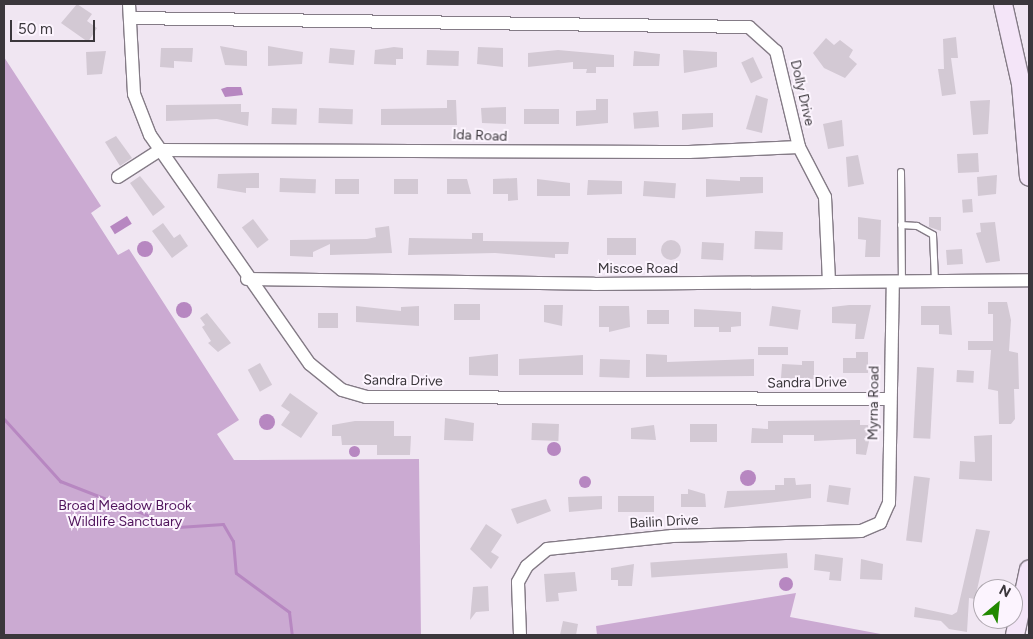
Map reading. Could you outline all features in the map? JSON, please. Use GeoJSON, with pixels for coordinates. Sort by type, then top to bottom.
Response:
{"type":"FeatureCollection","features":[{"type":"Feature","properties":{"kind":"main road"},"geometry":{"type":"LineString","coordinates":[[1003,4],[1021,84],[1029,177]]}},
{"type":"Feature","properties":{"kind":"main road"},"geometry":{"type":"LineString","coordinates":[[1015,635],[1026,599],[1029,569]]}},
{"type":"Feature","properties":{"kind":"street","name":"Sandra Drive"},"geometry":{"type":"LineString","coordinates":[[129,4],[134,94],[139,114],[160,150],[246,279],[323,378],[361,396],[890,399]]}},
{"type":"Feature","properties":{"kind":"street","name":"Dolly Drive"},"geometry":{"type":"LineString","coordinates":[[130,18],[738,24],[756,31],[776,51],[799,147],[825,197],[830,282]]}},
{"type":"Feature","properties":{"kind":"street","name":"Ida Road"},"geometry":{"type":"LineString","coordinates":[[160,150],[689,152],[799,147]]}},
{"type":"Feature","properties":{"kind":"street"},"geometry":{"type":"LineString","coordinates":[[118,177],[160,150]]}},
{"type":"Feature","properties":{"kind":"street","name":"Miscoe Road"},"geometry":{"type":"LineString","coordinates":[[246,279],[897,283],[1029,280]]}},
{"type":"Feature","properties":{"kind":"street","name":"Myrna Road"},"geometry":{"type":"LineString","coordinates":[[880,523],[888,503],[890,399],[897,283]]}},
{"type":"Feature","properties":{"kind":"street","name":"Bailin Drive"},"geometry":{"type":"LineString","coordinates":[[520,635],[518,582],[526,566],[547,549],[672,536],[861,530],[880,523]]}},
{"type":"Feature","properties":{"kind":"lane"},"geometry":{"type":"LineString","coordinates":[[897,283],[901,225],[901,172]]}},
{"type":"Feature","properties":{"kind":"lane"},"geometry":{"type":"LineString","coordinates":[[901,225],[917,226],[933,235],[935,283]]}},
{"type":"Feature","properties":{"kind":"green space","name":"Broad Meadow Brook Wildlife Sanctuary"},"geometry":{"type":"Polygon","coordinates":[[[4,57],[101,206],[91,213],[118,255],[129,249],[239,420],[217,434],[234,460],[419,459],[421,635],[4,635],[4,57]]]}},
{"type":"Feature","properties":{"kind":"green space"},"geometry":{"type":"Polygon","coordinates":[[[796,593],[790,617],[886,635],[597,635],[596,626],[796,593]]]}},
{"type":"Feature","properties":{"kind":"shaded area"},"geometry":{"type":"Polygon","coordinates":[[[241,87],[243,95],[225,97],[221,89],[241,87]]]}},
{"type":"Feature","properties":{"kind":"shaded area"},"geometry":{"type":"Polygon","coordinates":[[[127,216],[132,224],[115,234],[110,227],[127,216]]]}},
{"type":"Feature","properties":{"kind":"shaded area"},"geometry":{"type":"Polygon","coordinates":[[[142,241],[148,241],[153,246],[151,255],[142,257],[137,252],[137,246],[142,241]]]}},
{"type":"Feature","properties":{"kind":"shaded area"},"geometry":{"type":"Polygon","coordinates":[[[184,302],[192,310],[184,318],[176,310],[184,302]]]}},
{"type":"Feature","properties":{"kind":"shaded area"},"geometry":{"type":"Polygon","coordinates":[[[267,414],[273,416],[275,422],[273,428],[267,430],[261,428],[259,422],[261,416],[267,414]]]}},
{"type":"Feature","properties":{"kind":"shaded area"},"geometry":{"type":"Polygon","coordinates":[[[554,442],[559,444],[561,449],[559,454],[554,456],[549,454],[547,449],[549,444],[554,442]]]}},
{"type":"Feature","properties":{"kind":"shaded area"},"geometry":{"type":"Polygon","coordinates":[[[354,445],[360,451],[354,457],[348,451],[354,445]]]}},
{"type":"Feature","properties":{"kind":"shaded area"},"geometry":{"type":"Polygon","coordinates":[[[745,470],[751,470],[756,475],[754,484],[745,486],[740,481],[740,475],[745,470]]]}},
{"type":"Feature","properties":{"kind":"shaded area"},"geometry":{"type":"Polygon","coordinates":[[[583,476],[587,476],[591,482],[587,488],[583,488],[579,484],[579,480],[583,476]]]}},
{"type":"Feature","properties":{"kind":"shaded area"},"geometry":{"type":"Polygon","coordinates":[[[783,577],[789,577],[793,584],[789,591],[783,591],[779,587],[779,581],[783,577]]]}},
{"type":"Feature","properties":{"kind":"building"},"geometry":{"type":"Polygon","coordinates":[[[77,4],[92,14],[87,21],[97,28],[88,42],[61,23],[77,4]]]}},
{"type":"Feature","properties":{"kind":"building"},"geometry":{"type":"Polygon","coordinates":[[[956,37],[958,58],[951,58],[956,94],[942,96],[938,69],[944,69],[943,39],[956,37]]]}},
{"type":"Feature","properties":{"kind":"building"},"geometry":{"type":"Polygon","coordinates":[[[826,38],[834,45],[840,40],[853,50],[849,57],[857,64],[845,78],[824,68],[813,53],[826,38]]]}},
{"type":"Feature","properties":{"kind":"building"},"geometry":{"type":"Polygon","coordinates":[[[220,46],[247,51],[247,66],[225,65],[220,46]]]}},
{"type":"Feature","properties":{"kind":"building"},"geometry":{"type":"Polygon","coordinates":[[[268,46],[303,52],[302,64],[268,66],[268,46]]]}},
{"type":"Feature","properties":{"kind":"building"},"geometry":{"type":"Polygon","coordinates":[[[394,47],[403,48],[403,59],[396,59],[396,65],[374,64],[375,50],[394,47]]]}},
{"type":"Feature","properties":{"kind":"building"},"geometry":{"type":"Polygon","coordinates":[[[478,47],[503,48],[503,67],[477,64],[478,47]]]}},
{"type":"Feature","properties":{"kind":"building"},"geometry":{"type":"Polygon","coordinates":[[[161,48],[193,48],[192,62],[174,61],[174,68],[160,67],[161,48]]]}},
{"type":"Feature","properties":{"kind":"building"},"geometry":{"type":"Polygon","coordinates":[[[330,48],[355,50],[354,65],[329,63],[330,48]]]}},
{"type":"Feature","properties":{"kind":"building"},"geometry":{"type":"Polygon","coordinates":[[[427,50],[459,51],[458,66],[426,65],[427,50]]]}},
{"type":"Feature","properties":{"kind":"building"},"geometry":{"type":"Polygon","coordinates":[[[558,50],[614,55],[614,67],[596,67],[596,73],[586,73],[587,69],[573,69],[573,62],[528,67],[528,53],[558,50]]]}},
{"type":"Feature","properties":{"kind":"building"},"geometry":{"type":"Polygon","coordinates":[[[683,50],[717,52],[717,67],[684,73],[683,50]]]}},
{"type":"Feature","properties":{"kind":"building"},"geometry":{"type":"Polygon","coordinates":[[[106,51],[102,74],[87,75],[86,52],[106,51]]]}},
{"type":"Feature","properties":{"kind":"building"},"geometry":{"type":"Polygon","coordinates":[[[634,51],[660,54],[659,66],[633,66],[634,51]]]}},
{"type":"Feature","properties":{"kind":"building"},"geometry":{"type":"Polygon","coordinates":[[[753,57],[763,78],[751,83],[741,62],[753,57]]]}},
{"type":"Feature","properties":{"kind":"building"},"geometry":{"type":"Polygon","coordinates":[[[756,95],[768,99],[762,133],[746,129],[756,95]]]}},
{"type":"Feature","properties":{"kind":"building"},"geometry":{"type":"Polygon","coordinates":[[[596,99],[608,99],[608,123],[576,126],[576,111],[596,110],[596,99]]]}},
{"type":"Feature","properties":{"kind":"building"},"geometry":{"type":"Polygon","coordinates":[[[447,100],[456,100],[457,125],[381,125],[381,109],[447,108],[447,100]]]}},
{"type":"Feature","properties":{"kind":"building"},"geometry":{"type":"Polygon","coordinates":[[[990,100],[988,134],[973,135],[970,101],[990,100]]]}},
{"type":"Feature","properties":{"kind":"building"},"geometry":{"type":"Polygon","coordinates":[[[241,104],[241,112],[249,112],[248,126],[217,119],[166,121],[166,105],[241,104]]]}},
{"type":"Feature","properties":{"kind":"building"},"geometry":{"type":"Polygon","coordinates":[[[506,107],[506,124],[482,123],[481,108],[506,107]]]}},
{"type":"Feature","properties":{"kind":"building"},"geometry":{"type":"Polygon","coordinates":[[[272,108],[297,109],[296,125],[271,124],[272,108]]]}},
{"type":"Feature","properties":{"kind":"building"},"geometry":{"type":"Polygon","coordinates":[[[319,108],[353,109],[352,124],[318,123],[319,108]]]}},
{"type":"Feature","properties":{"kind":"building"},"geometry":{"type":"Polygon","coordinates":[[[524,109],[559,109],[559,124],[524,124],[524,109]]]}},
{"type":"Feature","properties":{"kind":"building"},"geometry":{"type":"Polygon","coordinates":[[[658,111],[659,127],[634,129],[633,113],[658,111]]]}},
{"type":"Feature","properties":{"kind":"building"},"geometry":{"type":"Polygon","coordinates":[[[713,113],[713,127],[682,130],[682,114],[713,113]]]}},
{"type":"Feature","properties":{"kind":"building"},"geometry":{"type":"Polygon","coordinates":[[[842,120],[844,146],[828,149],[823,124],[842,120]]]}},
{"type":"Feature","properties":{"kind":"building"},"geometry":{"type":"Polygon","coordinates":[[[116,136],[132,158],[120,166],[105,142],[116,136]]]}},
{"type":"Feature","properties":{"kind":"building"},"geometry":{"type":"Polygon","coordinates":[[[978,153],[979,172],[958,173],[957,154],[978,153]]]}},
{"type":"Feature","properties":{"kind":"building"},"geometry":{"type":"Polygon","coordinates":[[[858,155],[864,184],[848,187],[846,157],[858,155]]]}},
{"type":"Feature","properties":{"kind":"building"},"geometry":{"type":"Polygon","coordinates":[[[259,173],[259,188],[246,188],[246,193],[217,188],[218,174],[259,173]]]}},
{"type":"Feature","properties":{"kind":"building"},"geometry":{"type":"Polygon","coordinates":[[[997,175],[996,194],[978,196],[977,177],[997,175]]]}},
{"type":"Feature","properties":{"kind":"building"},"geometry":{"type":"Polygon","coordinates":[[[140,176],[165,207],[153,216],[130,183],[140,176]]]}},
{"type":"Feature","properties":{"kind":"building"},"geometry":{"type":"Polygon","coordinates":[[[740,177],[763,177],[763,193],[706,197],[706,179],[740,181],[740,177]]]}},
{"type":"Feature","properties":{"kind":"building"},"geometry":{"type":"Polygon","coordinates":[[[280,178],[316,179],[315,193],[280,192],[280,178]]]}},
{"type":"Feature","properties":{"kind":"building"},"geometry":{"type":"Polygon","coordinates":[[[517,178],[518,200],[508,201],[508,194],[493,194],[493,179],[517,178]]]}},
{"type":"Feature","properties":{"kind":"building"},"geometry":{"type":"Polygon","coordinates":[[[335,179],[359,179],[359,194],[335,194],[335,179]]]}},
{"type":"Feature","properties":{"kind":"building"},"geometry":{"type":"Polygon","coordinates":[[[394,179],[418,179],[418,194],[394,194],[394,179]]]}},
{"type":"Feature","properties":{"kind":"building"},"geometry":{"type":"Polygon","coordinates":[[[447,179],[467,179],[471,194],[447,194],[447,179]]]}},
{"type":"Feature","properties":{"kind":"building"},"geometry":{"type":"Polygon","coordinates":[[[537,179],[570,183],[570,196],[537,196],[537,179]]]}},
{"type":"Feature","properties":{"kind":"building"},"geometry":{"type":"Polygon","coordinates":[[[588,180],[622,181],[622,194],[587,195],[588,180]]]}},
{"type":"Feature","properties":{"kind":"building"},"geometry":{"type":"Polygon","coordinates":[[[644,181],[676,183],[675,198],[643,196],[644,181]]]}},
{"type":"Feature","properties":{"kind":"building"},"geometry":{"type":"Polygon","coordinates":[[[972,199],[973,212],[963,213],[962,200],[972,199]]]}},
{"type":"Feature","properties":{"kind":"building"},"geometry":{"type":"Polygon","coordinates":[[[858,217],[881,220],[880,257],[865,257],[866,240],[858,239],[858,217]]]}},
{"type":"Feature","properties":{"kind":"building"},"geometry":{"type":"Polygon","coordinates":[[[929,217],[941,217],[941,231],[929,227],[929,217]]]}},
{"type":"Feature","properties":{"kind":"building"},"geometry":{"type":"Polygon","coordinates":[[[253,219],[269,240],[257,248],[242,227],[253,219]]]}},
{"type":"Feature","properties":{"kind":"building"},"geometry":{"type":"Polygon","coordinates":[[[995,222],[1000,261],[986,263],[976,233],[981,232],[980,223],[995,222]]]}},
{"type":"Feature","properties":{"kind":"building"},"geometry":{"type":"Polygon","coordinates":[[[163,223],[174,238],[180,234],[188,246],[172,258],[152,231],[163,223]]]}},
{"type":"Feature","properties":{"kind":"building"},"geometry":{"type":"Polygon","coordinates":[[[389,226],[392,253],[330,255],[330,244],[313,252],[313,257],[290,256],[290,240],[367,239],[376,237],[375,228],[389,226]]]}},
{"type":"Feature","properties":{"kind":"building"},"geometry":{"type":"Polygon","coordinates":[[[755,231],[783,232],[782,250],[754,249],[755,231]]]}},
{"type":"Feature","properties":{"kind":"building"},"geometry":{"type":"Polygon","coordinates":[[[472,233],[483,233],[483,241],[569,242],[568,254],[555,254],[555,258],[495,253],[408,255],[409,238],[472,239],[472,233]]]}},
{"type":"Feature","properties":{"kind":"building"},"geometry":{"type":"Polygon","coordinates":[[[607,238],[636,238],[636,255],[607,255],[607,238]]]}},
{"type":"Feature","properties":{"kind":"building"},"geometry":{"type":"Polygon","coordinates":[[[671,240],[678,243],[681,250],[678,257],[671,260],[664,257],[661,250],[664,243],[671,240]]]}},
{"type":"Feature","properties":{"kind":"building"},"geometry":{"type":"Polygon","coordinates":[[[702,242],[724,243],[723,260],[701,259],[702,242]]]}},
{"type":"Feature","properties":{"kind":"building"},"geometry":{"type":"Polygon","coordinates":[[[962,249],[963,264],[947,265],[946,250],[962,249]]]}},
{"type":"Feature","properties":{"kind":"building"},"geometry":{"type":"Polygon","coordinates":[[[988,302],[1007,302],[1011,320],[1009,351],[1018,353],[1019,389],[1014,389],[1015,419],[1011,424],[999,424],[998,391],[988,389],[991,350],[968,350],[968,341],[993,341],[993,314],[988,314],[988,302]]]}},
{"type":"Feature","properties":{"kind":"building"},"geometry":{"type":"Polygon","coordinates":[[[454,304],[480,304],[480,320],[454,320],[454,304]]]}},
{"type":"Feature","properties":{"kind":"building"},"geometry":{"type":"Polygon","coordinates":[[[544,305],[563,305],[562,326],[544,322],[544,305]]]}},
{"type":"Feature","properties":{"kind":"building"},"geometry":{"type":"Polygon","coordinates":[[[871,305],[864,339],[855,339],[856,324],[832,323],[832,307],[871,305]]]}},
{"type":"Feature","properties":{"kind":"building"},"geometry":{"type":"Polygon","coordinates":[[[356,306],[401,311],[401,307],[419,306],[419,326],[356,322],[356,306]]]}},
{"type":"Feature","properties":{"kind":"building"},"geometry":{"type":"Polygon","coordinates":[[[599,306],[629,306],[630,327],[609,332],[609,327],[599,327],[599,306]]]}},
{"type":"Feature","properties":{"kind":"building"},"geometry":{"type":"Polygon","coordinates":[[[772,306],[801,310],[798,330],[769,326],[772,306]]]}},
{"type":"Feature","properties":{"kind":"building"},"geometry":{"type":"Polygon","coordinates":[[[921,306],[950,306],[952,335],[939,334],[939,325],[921,325],[921,306]]]}},
{"type":"Feature","properties":{"kind":"building"},"geometry":{"type":"Polygon","coordinates":[[[694,309],[741,312],[741,326],[731,327],[731,332],[719,332],[719,327],[694,327],[694,309]]]}},
{"type":"Feature","properties":{"kind":"building"},"geometry":{"type":"Polygon","coordinates":[[[647,310],[669,310],[669,324],[647,324],[647,310]]]}},
{"type":"Feature","properties":{"kind":"building"},"geometry":{"type":"Polygon","coordinates":[[[207,313],[231,343],[218,352],[208,343],[211,341],[202,327],[205,325],[200,318],[207,313]]]}},
{"type":"Feature","properties":{"kind":"building"},"geometry":{"type":"Polygon","coordinates":[[[318,313],[338,313],[338,328],[318,328],[318,313]]]}},
{"type":"Feature","properties":{"kind":"building"},"geometry":{"type":"Polygon","coordinates":[[[758,347],[788,347],[788,355],[758,355],[758,347]]]}},
{"type":"Feature","properties":{"kind":"building"},"geometry":{"type":"Polygon","coordinates":[[[856,352],[868,352],[868,373],[843,373],[843,358],[856,358],[856,352]]]}},
{"type":"Feature","properties":{"kind":"building"},"geometry":{"type":"Polygon","coordinates":[[[498,354],[498,376],[469,375],[469,357],[498,354]]]}},
{"type":"Feature","properties":{"kind":"building"},"geometry":{"type":"Polygon","coordinates":[[[646,354],[667,355],[667,362],[754,359],[754,376],[646,377],[646,354]]]}},
{"type":"Feature","properties":{"kind":"building"},"geometry":{"type":"Polygon","coordinates":[[[583,355],[583,375],[519,375],[519,359],[583,355]]]}},
{"type":"Feature","properties":{"kind":"building"},"geometry":{"type":"Polygon","coordinates":[[[600,359],[630,360],[629,378],[599,377],[600,359]]]}},
{"type":"Feature","properties":{"kind":"building"},"geometry":{"type":"Polygon","coordinates":[[[802,361],[814,361],[814,379],[781,378],[782,364],[802,365],[802,361]]]}},
{"type":"Feature","properties":{"kind":"building"},"geometry":{"type":"Polygon","coordinates":[[[260,363],[272,385],[260,392],[248,370],[260,363]]]}},
{"type":"Feature","properties":{"kind":"building"},"geometry":{"type":"Polygon","coordinates":[[[917,367],[934,368],[930,439],[913,438],[917,367]]]}},
{"type":"Feature","properties":{"kind":"building"},"geometry":{"type":"Polygon","coordinates":[[[957,370],[974,371],[973,383],[956,382],[957,370]]]}},
{"type":"Feature","properties":{"kind":"building"},"geometry":{"type":"Polygon","coordinates":[[[290,393],[318,413],[301,438],[281,425],[290,412],[281,406],[290,393]]]}},
{"type":"Feature","properties":{"kind":"building"},"geometry":{"type":"Polygon","coordinates":[[[445,418],[474,423],[473,441],[444,440],[445,418]]]}},
{"type":"Feature","properties":{"kind":"building"},"geometry":{"type":"Polygon","coordinates":[[[860,420],[860,425],[868,425],[870,437],[866,455],[856,454],[856,439],[814,441],[814,435],[783,435],[783,443],[751,443],[752,428],[768,429],[768,421],[860,420]]]}},
{"type":"Feature","properties":{"kind":"building"},"geometry":{"type":"Polygon","coordinates":[[[355,421],[394,421],[394,436],[411,436],[410,455],[377,455],[377,445],[342,445],[341,436],[332,436],[332,425],[355,421]]]}},
{"type":"Feature","properties":{"kind":"building"},"geometry":{"type":"Polygon","coordinates":[[[532,423],[559,424],[558,441],[531,440],[532,423]]]}},
{"type":"Feature","properties":{"kind":"building"},"geometry":{"type":"Polygon","coordinates":[[[690,424],[717,424],[717,442],[690,442],[690,424]]]}},
{"type":"Feature","properties":{"kind":"building"},"geometry":{"type":"Polygon","coordinates":[[[654,425],[656,440],[631,439],[631,428],[654,425]]]}},
{"type":"Feature","properties":{"kind":"building"},"geometry":{"type":"Polygon","coordinates":[[[992,435],[992,481],[959,479],[960,461],[975,462],[974,436],[992,435]]]}},
{"type":"Feature","properties":{"kind":"building"},"geometry":{"type":"Polygon","coordinates":[[[914,476],[930,478],[922,542],[906,541],[914,476]]]}},
{"type":"Feature","properties":{"kind":"building"},"geometry":{"type":"Polygon","coordinates":[[[784,478],[795,478],[796,485],[811,484],[811,498],[724,508],[727,491],[775,490],[775,485],[784,485],[784,478]]]}},
{"type":"Feature","properties":{"kind":"building"},"geometry":{"type":"Polygon","coordinates":[[[829,485],[851,488],[848,505],[827,502],[829,485]]]}},
{"type":"Feature","properties":{"kind":"building"},"geometry":{"type":"Polygon","coordinates":[[[688,489],[705,494],[706,507],[681,507],[681,494],[688,494],[688,489]]]}},
{"type":"Feature","properties":{"kind":"building"},"geometry":{"type":"Polygon","coordinates":[[[602,496],[602,509],[569,512],[568,497],[602,496]]]}},
{"type":"Feature","properties":{"kind":"building"},"geometry":{"type":"Polygon","coordinates":[[[618,496],[654,496],[654,512],[618,512],[618,496]]]}},
{"type":"Feature","properties":{"kind":"building"},"geometry":{"type":"Polygon","coordinates":[[[546,499],[551,511],[517,524],[511,509],[546,499]]]}},
{"type":"Feature","properties":{"kind":"building"},"geometry":{"type":"Polygon","coordinates":[[[486,524],[502,535],[491,552],[499,557],[491,569],[470,549],[486,524]]]}},
{"type":"Feature","properties":{"kind":"building"},"geometry":{"type":"Polygon","coordinates":[[[976,529],[990,531],[979,579],[973,579],[973,599],[969,598],[967,632],[949,629],[941,621],[914,617],[915,607],[952,615],[957,612],[976,529]]]}},
{"type":"Feature","properties":{"kind":"building"},"geometry":{"type":"Polygon","coordinates":[[[787,553],[788,568],[651,578],[650,563],[787,553]]]}},
{"type":"Feature","properties":{"kind":"building"},"geometry":{"type":"Polygon","coordinates":[[[815,554],[843,558],[841,581],[829,580],[830,572],[814,570],[815,554]]]}},
{"type":"Feature","properties":{"kind":"building"},"geometry":{"type":"Polygon","coordinates":[[[861,559],[883,564],[882,580],[860,579],[861,559]]]}},
{"type":"Feature","properties":{"kind":"building"},"geometry":{"type":"Polygon","coordinates":[[[634,564],[632,586],[618,586],[618,580],[611,580],[611,568],[634,564]]]}},
{"type":"Feature","properties":{"kind":"building"},"geometry":{"type":"Polygon","coordinates":[[[575,572],[577,591],[558,593],[559,601],[546,602],[544,574],[575,572]]]}},
{"type":"Feature","properties":{"kind":"building"},"geometry":{"type":"Polygon","coordinates":[[[488,586],[489,611],[476,612],[470,620],[473,587],[488,586]]]}},
{"type":"Feature","properties":{"kind":"building"},"geometry":{"type":"Polygon","coordinates":[[[563,621],[578,624],[576,635],[560,635],[563,621]]]}},
{"type":"Feature","properties":{"kind":"waterway"},"geometry":{"type":"LineString","coordinates":[[4,419],[60,481],[178,527],[223,524],[233,541],[236,573],[289,612],[292,635]]}}]}
